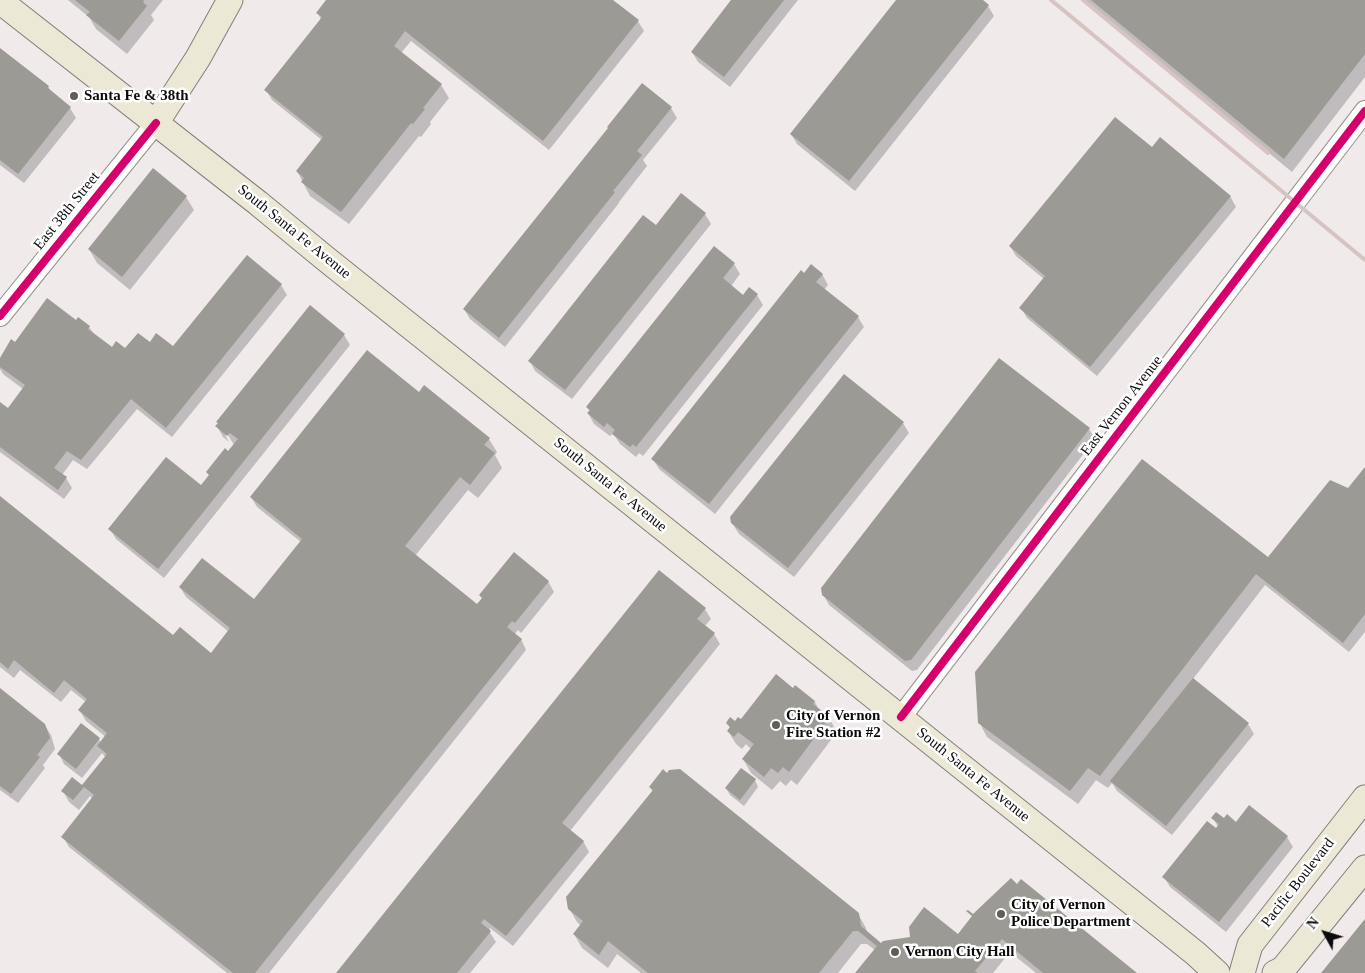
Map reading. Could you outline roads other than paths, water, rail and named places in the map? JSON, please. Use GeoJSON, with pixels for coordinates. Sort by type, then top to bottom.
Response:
{"type":"FeatureCollection","features":[{"type":"Feature","properties":{"kind":"main road","name":"East 38th Street"},"geometry":{"type":"LineString","coordinates":[[156,123],[198,58],[230,0]]}},
{"type":"Feature","properties":{"kind":"main road","name":"South Santa Fe Avenue"},"geometry":{"type":"LineString","coordinates":[[0,1],[258,203],[1195,953],[1216,973]]}},
{"type":"Feature","properties":{"kind":"main road","name":"Pacific Boulevard"},"geometry":{"type":"LineString","coordinates":[[1242,973],[1250,945],[1365,798]]}},
{"type":"Feature","properties":{"kind":"main road"},"geometry":{"type":"LineString","coordinates":[[1275,973],[1283,969],[1365,868]]}},
{"type":"Feature","properties":{"kind":"street","name":"East Vernon Avenue"},"geometry":{"type":"LineString","coordinates":[[901,717],[1365,111]]}},
{"type":"Feature","properties":{"kind":"street","name":"East 38th Street"},"geometry":{"type":"LineString","coordinates":[[0,316],[156,123]]}},
{"type":"Feature","properties":{"kind":"railway"},"geometry":{"type":"LineString","coordinates":[[1051,0],[1365,260]]}},
{"type":"Feature","properties":{"kind":"railway"},"geometry":{"type":"LineString","coordinates":[[1083,0],[1268,153]]}},
{"type":"Feature","properties":{"kind":"place","name":"Santa Fe & 38th"},"geometry":{"type":"Point","coordinates":[74,96]}},
{"type":"Feature","properties":{"kind":"place","name":"City of Vernon Fire Station #2"},"geometry":{"type":"Point","coordinates":[776,725]}},
{"type":"Feature","properties":{"kind":"place","name":"City of Vernon Police Department"},"geometry":{"type":"Point","coordinates":[1001,914]}},
{"type":"Feature","properties":{"kind":"place","name":"Vernon City Hall"},"geometry":{"type":"Point","coordinates":[895,952]}}]}
